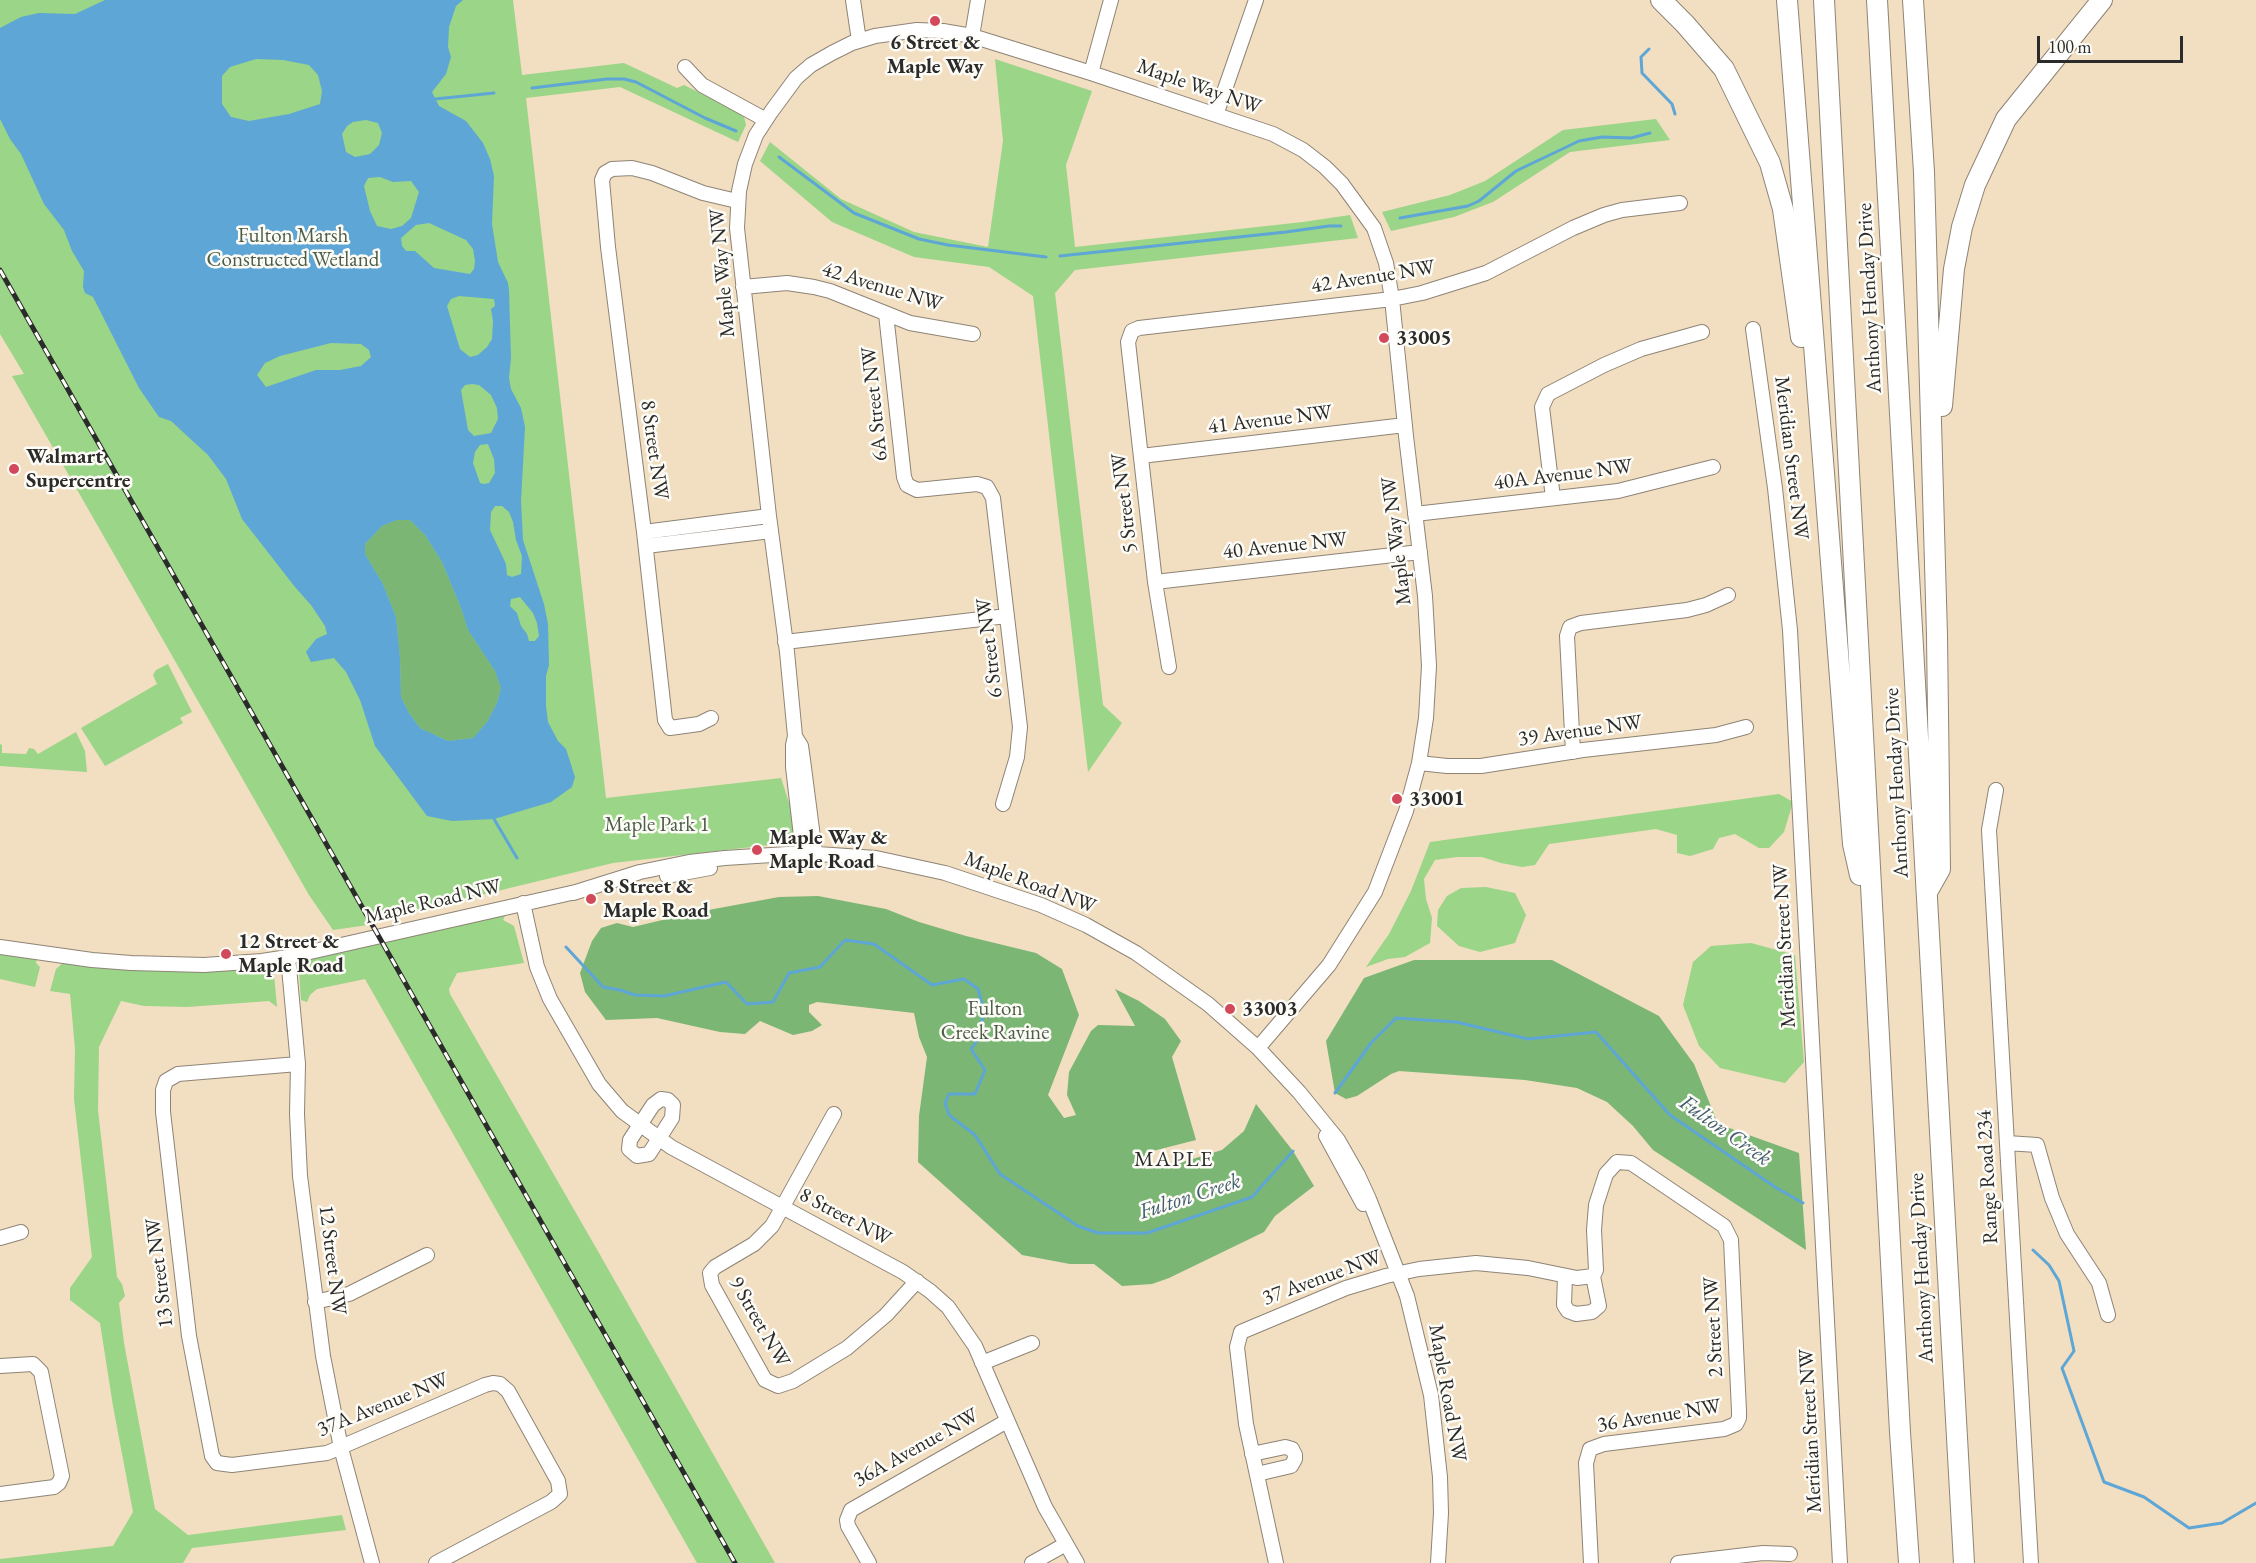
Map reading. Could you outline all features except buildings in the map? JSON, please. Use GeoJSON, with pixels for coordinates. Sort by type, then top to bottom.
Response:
{"type":"FeatureCollection","features":[{"type":"Feature","properties":{"kind":"highway"},"geometry":{"type":"LineString","coordinates":[[1661,0],[1724,69],[1770,163],[1783,209],[1820,502],[1832,557]]}},
{"type":"Feature","properties":{"kind":"highway"},"geometry":{"type":"LineString","coordinates":[[1787,0],[1853,844],[1872,924]]}},
{"type":"Feature","properties":{"kind":"highway","name":"Anthony Henday Drive"},"geometry":{"type":"LineString","coordinates":[[1824,0],[1872,924],[1909,1563]]}},
{"type":"Feature","properties":{"kind":"highway","name":"Anthony Henday Drive"},"geometry":{"type":"LineString","coordinates":[[1877,0],[1964,1563]]}},
{"type":"Feature","properties":{"kind":"highway"},"geometry":{"type":"LineString","coordinates":[[1913,0],[1924,172],[1934,498],[1940,869],[1927,892]]}},
{"type":"Feature","properties":{"kind":"highway"},"geometry":{"type":"LineString","coordinates":[[1934,498],[1954,269],[1962,227],[1975,185],[2006,119],[2102,0]]}},
{"type":"Feature","properties":{"kind":"street"},"geometry":{"type":"LineString","coordinates":[[853,0],[859,41]]}},
{"type":"Feature","properties":{"kind":"street"},"geometry":{"type":"LineString","coordinates":[[972,36],[978,0]]}},
{"type":"Feature","properties":{"kind":"street"},"geometry":{"type":"LineString","coordinates":[[1092,73],[1111,0]]}},
{"type":"Feature","properties":{"kind":"street"},"geometry":{"type":"LineString","coordinates":[[1216,115],[1256,0]]}},
{"type":"Feature","properties":{"kind":"street","name":"Maple Way NW"},"geometry":{"type":"LineString","coordinates":[[810,857],[803,760],[801,746],[795,736],[737,228],[738,201],[745,164],[756,135],[782,95],[811,65],[859,41],[893,32],[916,30],[972,36],[1092,73],[1273,134],[1295,145],[1325,167],[1342,184],[1374,228],[1386,263],[1392,299],[1430,649],[1427,711],[1419,763],[1396,841],[1375,892],[1324,972],[1258,1047]]}},
{"type":"Feature","properties":{"kind":"street"},"geometry":{"type":"LineString","coordinates":[[685,67],[702,85],[766,120]]}},
{"type":"Feature","properties":{"kind":"street","name":"8 Street NW"},"geometry":{"type":"LineString","coordinates":[[711,718],[699,724],[670,728],[665,720],[608,246],[602,190],[603,178],[605,173],[612,169],[632,168],[652,173],[703,193],[738,201]]}},
{"type":"Feature","properties":{"kind":"street","name":"42 Avenue NW"},"geometry":{"type":"LineString","coordinates":[[1130,333],[1139,328],[1392,299],[1439,289],[1486,273],[1573,228],[1604,215],[1680,203]]}},
{"type":"Feature","properties":{"kind":"street","name":"42 Avenue NW"},"geometry":{"type":"LineString","coordinates":[[743,287],[787,283],[814,287],[917,325],[973,334]]}},
{"type":"Feature","properties":{"kind":"street","name":"6A Street NW"},"geometry":{"type":"LineString","coordinates":[[886,314],[904,480],[910,488],[921,490],[977,484],[987,487]]}},
{"type":"Feature","properties":{"kind":"street","name":"Meridian Street NW"},"geometry":{"type":"LineString","coordinates":[[1753,328],[1775,488],[1792,664],[1840,1563]]}},
{"type":"Feature","properties":{"kind":"street"},"geometry":{"type":"LineString","coordinates":[[1553,498],[1542,407],[1544,398],[1552,391],[1627,354],[1702,332]]}},
{"type":"Feature","properties":{"kind":"street","name":"5 Street NW"},"geometry":{"type":"LineString","coordinates":[[1130,333],[1128,342],[1140,456],[1168,667]]}},
{"type":"Feature","properties":{"kind":"street","name":"41 Avenue NW"},"geometry":{"type":"LineString","coordinates":[[1140,456],[1405,425]]}},
{"type":"Feature","properties":{"kind":"street","name":"40A Avenue NW"},"geometry":{"type":"LineString","coordinates":[[1415,514],[1636,488],[1713,466]]}},
{"type":"Feature","properties":{"kind":"street","name":"6 Street NW"},"geometry":{"type":"LineString","coordinates":[[987,487],[994,501],[1020,737],[1017,757],[1003,804]]}},
{"type":"Feature","properties":{"kind":"street"},"geometry":{"type":"LineString","coordinates":[[645,539],[769,516]]}},
{"type":"Feature","properties":{"kind":"street"},"geometry":{"type":"LineString","coordinates":[[645,539],[771,531]]}},
{"type":"Feature","properties":{"kind":"street","name":"40 Avenue NW"},"geometry":{"type":"LineString","coordinates":[[1155,582],[1420,552]]}},
{"type":"Feature","properties":{"kind":"street"},"geometry":{"type":"LineString","coordinates":[[1573,752],[1567,636],[1570,627],[1581,623],[1687,610],[1706,605],[1728,595]]}},
{"type":"Feature","properties":{"kind":"street"},"geometry":{"type":"LineString","coordinates":[[785,642],[1007,616]]}},
{"type":"Feature","properties":{"kind":"street","name":"39 Avenue NW"},"geometry":{"type":"LineString","coordinates":[[1419,763],[1481,766],[1573,752],[1716,735],[1746,727]]}},
{"type":"Feature","properties":{"kind":"street","name":"Range Road 234"},"geometry":{"type":"LineString","coordinates":[[1996,790],[1990,811],[1989,830],[2031,1563]]}},
{"type":"Feature","properties":{"kind":"street","name":"Maple Road NW"},"geometry":{"type":"LineString","coordinates":[[0,947],[130,963],[204,965],[288,957],[573,893],[716,867],[810,857],[928,869],[980,883],[1041,904],[1106,936],[1173,978],[1258,1047],[1306,1102],[1351,1184],[1383,1236],[1398,1273],[1423,1354],[1437,1440],[1441,1514],[1438,1563]]}},
{"type":"Feature","properties":{"kind":"street","name":"8 Street NW"},"geometry":{"type":"LineString","coordinates":[[523,903],[537,967],[560,1017],[605,1092],[622,1111],[659,1139],[917,1281],[948,1307],[968,1334],[1045,1507],[1077,1563]]}},
{"type":"Feature","properties":{"kind":"street","name":"Maple Road NW"},"geometry":{"type":"LineString","coordinates":[[0,939],[52,955]]}},
{"type":"Feature","properties":{"kind":"street","name":"12 Street NW"},"geometry":{"type":"LineString","coordinates":[[288,957],[298,1064],[297,1114],[300,1176],[315,1302],[341,1448],[372,1563]]}},
{"type":"Feature","properties":{"kind":"street","name":"13 Street NW"},"geometry":{"type":"LineString","coordinates":[[217,1463],[210,1450],[187,1325],[163,1112],[163,1090],[170,1077],[181,1074],[298,1064]]}},
{"type":"Feature","properties":{"kind":"street"},"geometry":{"type":"LineString","coordinates":[[668,1100],[673,1105],[674,1114],[659,1139],[645,1156],[637,1156],[629,1149],[630,1140],[639,1125],[658,1101],[668,1100]]}},
{"type":"Feature","properties":{"kind":"street"},"geometry":{"type":"LineString","coordinates":[[783,1208],[834,1114]]}},
{"type":"Feature","properties":{"kind":"street"},"geometry":{"type":"LineString","coordinates":[[2007,1143],[2037,1145],[2052,1198],[2067,1233],[2099,1283],[2108,1315]]}},
{"type":"Feature","properties":{"kind":"street","name":"2 Street NW"},"geometry":{"type":"LineString","coordinates":[[1593,1276],[1596,1266],[1595,1217],[1599,1192],[1609,1168],[1621,1161],[1631,1163],[1726,1228],[1731,1240],[1739,1411],[1736,1424]]}},
{"type":"Feature","properties":{"kind":"street","name":"9 Street NW"},"geometry":{"type":"LineString","coordinates":[[783,1208],[772,1226],[760,1239],[748,1249],[718,1264],[710,1273],[712,1285],[765,1380],[778,1386],[793,1381],[847,1348],[886,1315],[917,1281]]}},
{"type":"Feature","properties":{"kind":"street"},"geometry":{"type":"LineString","coordinates":[[0,1238],[21,1232]]}},
{"type":"Feature","properties":{"kind":"street"},"geometry":{"type":"LineString","coordinates":[[315,1302],[349,1294],[427,1255]]}},
{"type":"Feature","properties":{"kind":"street","name":"37 Avenue NW"},"geometry":{"type":"LineString","coordinates":[[1252,1454],[1237,1347],[1239,1336],[1245,1330],[1346,1288],[1398,1273],[1442,1265],[1476,1263],[1528,1268],[1565,1276],[1584,1278],[1593,1276]]}},
{"type":"Feature","properties":{"kind":"street"},"geometry":{"type":"LineString","coordinates":[[1565,1276],[1564,1305],[1568,1311],[1576,1314],[1592,1312],[1599,1306],[1593,1276]]}},
{"type":"Feature","properties":{"kind":"street"},"geometry":{"type":"LineString","coordinates":[[982,1363],[1032,1343]]}},
{"type":"Feature","properties":{"kind":"street"},"geometry":{"type":"LineString","coordinates":[[0,1366],[36,1365],[43,1377],[62,1472],[59,1483],[49,1488],[0,1494]]}},
{"type":"Feature","properties":{"kind":"street","name":"37A Avenue NW"},"geometry":{"type":"LineString","coordinates":[[217,1463],[232,1465],[319,1454],[341,1448],[493,1383],[504,1386],[558,1481],[560,1494],[551,1502],[436,1563]]}},
{"type":"Feature","properties":{"kind":"street","name":"36A Avenue NW"},"geometry":{"type":"LineString","coordinates":[[869,1563],[848,1526],[848,1515],[857,1506],[1007,1421]]}},
{"type":"Feature","properties":{"kind":"street","name":"36 Avenue NW"},"geometry":{"type":"LineString","coordinates":[[1591,1563],[1586,1463],[1590,1449],[1604,1444],[1724,1429],[1736,1424]]}},
{"type":"Feature","properties":{"kind":"street"},"geometry":{"type":"LineString","coordinates":[[1257,1474],[1291,1466],[1295,1460],[1292,1449],[1285,1447],[1252,1454],[1276,1563]]}},
{"type":"Feature","properties":{"kind":"street"},"geometry":{"type":"LineString","coordinates":[[1032,1563],[1066,1544]]}},
{"type":"Feature","properties":{"kind":"street"},"geometry":{"type":"LineString","coordinates":[[1678,1563],[1763,1553],[1790,1554]]}},
{"type":"Feature","properties":{"kind":"green space","name":"Fulton Marsh Constructed Wetland"},"geometry":{"type":"Polygon","coordinates":[[[0,0],[513,0],[522,75],[624,63],[677,88],[684,85],[739,112],[744,117],[746,125],[738,142],[620,87],[526,98],[606,798],[781,778],[792,812],[795,834],[792,840],[787,843],[613,863],[386,918],[375,924],[333,930],[309,895],[12,376],[24,374],[0,334],[0,0]]]}},
{"type":"Feature","properties":{"kind":"green space"},"geometry":{"type":"Polygon","coordinates":[[[995,59],[1092,91],[1066,165],[1075,247],[1350,215],[1358,238],[1075,270],[1055,293],[1103,705],[1122,723],[1088,772],[1033,296],[989,267],[914,257],[832,222],[760,161],[770,142],[841,199],[914,232],[988,247],[1003,141],[995,59]]]}},
{"type":"Feature","properties":{"kind":"green space"},"geometry":{"type":"Polygon","coordinates":[[[1656,119],[1670,140],[1570,152],[1493,202],[1454,217],[1391,231],[1382,212],[1450,195],[1485,181],[1563,130],[1656,119]]]}},
{"type":"Feature","properties":{"kind":"green space"},"geometry":{"type":"Polygon","coordinates":[[[397,520],[410,520],[425,535],[442,562],[468,630],[495,671],[501,688],[497,703],[487,722],[473,738],[448,741],[420,728],[401,697],[396,617],[383,584],[365,554],[365,544],[382,526],[397,520]]]}},
{"type":"Feature","properties":{"kind":"green space"},"geometry":{"type":"Polygon","coordinates":[[[168,664],[192,712],[180,718],[183,723],[105,766],[81,728],[157,684],[153,675],[156,670],[168,664]]]}},
{"type":"Feature","properties":{"kind":"green space"},"geometry":{"type":"Polygon","coordinates":[[[76,732],[85,751],[87,772],[0,766],[0,744],[2,753],[26,754],[29,748],[34,749],[38,754],[76,732]]]}},
{"type":"Feature","properties":{"kind":"green space"},"geometry":{"type":"Polygon","coordinates":[[[1779,794],[1793,802],[1784,832],[1769,848],[1759,848],[1735,834],[1719,838],[1713,849],[1690,856],[1677,853],[1677,835],[1656,829],[1549,844],[1535,865],[1522,867],[1482,857],[1435,860],[1424,879],[1426,899],[1432,918],[1430,943],[1405,957],[1388,959],[1366,967],[1389,934],[1411,891],[1430,842],[1779,794]]]}},
{"type":"Feature","properties":{"kind":"green space"},"geometry":{"type":"Polygon","coordinates":[[[1486,887],[1515,893],[1526,915],[1515,943],[1480,952],[1459,946],[1437,926],[1438,910],[1447,896],[1461,888],[1486,887]]]}},
{"type":"Feature","properties":{"kind":"green space","name":"Fulton Creek Ravine"},"geometry":{"type":"Polygon","coordinates":[[[818,896],[886,909],[966,936],[1036,953],[1062,969],[1079,1015],[1048,1095],[1064,1118],[1076,1115],[1067,1095],[1069,1072],[1091,1031],[1098,1025],[1135,1026],[1115,989],[1139,1001],[1165,1019],[1181,1041],[1172,1057],[1196,1140],[1145,1153],[1145,1169],[1176,1164],[1222,1150],[1244,1131],[1256,1104],[1293,1151],[1314,1186],[1275,1216],[1264,1232],[1169,1278],[1152,1284],[1122,1286],[1094,1264],[1070,1264],[1022,1255],[918,1162],[919,1116],[927,1057],[919,1037],[914,1013],[817,1002],[809,1005],[809,1012],[822,1025],[812,1031],[793,1035],[760,1021],[745,1034],[720,1032],[657,1018],[606,1020],[585,992],[580,973],[592,941],[601,928],[617,923],[633,927],[692,913],[779,897],[818,896]]]}},
{"type":"Feature","properties":{"kind":"green space"},"geometry":{"type":"Polygon","coordinates":[[[501,915],[505,916],[503,920],[514,926],[524,963],[457,973],[449,989],[450,994],[775,1563],[697,1563],[365,979],[317,989],[310,995],[307,1002],[301,1000],[299,972],[305,968],[308,959],[501,915]]]}},
{"type":"Feature","properties":{"kind":"green space"},"geometry":{"type":"Polygon","coordinates":[[[1751,943],[1795,955],[1804,1062],[1785,1083],[1720,1068],[1699,1046],[1683,1005],[1693,962],[1711,946],[1751,943]]]}},
{"type":"Feature","properties":{"kind":"green space"},"geometry":{"type":"Polygon","coordinates":[[[0,950],[37,958],[36,963],[40,967],[35,987],[0,979],[0,950]]]}},
{"type":"Feature","properties":{"kind":"green space"},"geometry":{"type":"Polygon","coordinates":[[[1414,960],[1552,960],[1659,1016],[1694,1064],[1718,1124],[1799,1153],[1806,1250],[1653,1150],[1633,1126],[1607,1102],[1577,1088],[1525,1080],[1399,1071],[1357,1096],[1346,1099],[1335,1093],[1326,1041],[1364,978],[1414,960]]]}},
{"type":"Feature","properties":{"kind":"green space"},"geometry":{"type":"Polygon","coordinates":[[[63,963],[176,972],[264,966],[271,969],[274,975],[277,1007],[269,1001],[187,1007],[144,1006],[121,1001],[99,1047],[98,1110],[117,1277],[122,1284],[125,1296],[119,1303],[124,1343],[155,1509],[188,1535],[342,1515],[346,1530],[192,1548],[183,1563],[0,1563],[0,1559],[113,1546],[133,1512],[100,1323],[70,1300],[70,1288],[92,1257],[74,1099],[75,1049],[70,994],[50,991],[56,969],[63,963]]]}},
{"type":"Feature","properties":{"kind":"water","name":"Fulton Marsh Constructed Wetland"},"geometry":{"type":"Polygon","coordinates":[[[105,0],[463,0],[456,6],[449,27],[448,47],[451,57],[446,74],[432,92],[439,106],[466,121],[483,143],[494,176],[492,224],[498,262],[509,290],[511,358],[509,378],[511,389],[521,408],[525,427],[521,501],[523,540],[544,604],[548,624],[549,665],[546,676],[546,706],[548,722],[558,741],[566,749],[575,777],[572,787],[551,802],[494,819],[452,821],[427,816],[375,746],[360,700],[346,672],[334,658],[311,662],[306,652],[316,639],[327,634],[325,626],[311,605],[242,519],[226,479],[208,455],[171,421],[159,417],[139,388],[93,297],[85,293],[84,271],[72,251],[64,230],[44,204],[21,154],[0,119],[0,28],[21,17],[39,13],[75,14],[105,0]],[[256,59],[230,67],[222,76],[222,104],[231,117],[249,121],[289,114],[320,104],[322,91],[318,75],[309,65],[283,60],[256,59]],[[366,120],[353,122],[342,134],[346,152],[355,157],[370,154],[379,145],[382,133],[378,123],[366,120]],[[380,177],[368,178],[364,186],[370,211],[377,226],[391,229],[402,226],[411,218],[419,192],[411,181],[393,182],[380,177]],[[429,223],[416,225],[401,238],[402,246],[406,251],[415,251],[434,268],[470,274],[474,269],[473,249],[466,240],[429,223]],[[459,296],[451,299],[447,306],[460,349],[470,357],[478,355],[487,347],[492,339],[491,309],[495,306],[494,299],[459,296]],[[331,343],[280,356],[265,363],[257,375],[266,387],[316,370],[340,370],[361,366],[371,357],[369,350],[361,344],[331,343]],[[465,385],[461,390],[468,430],[474,436],[491,433],[498,419],[497,408],[491,395],[479,385],[465,385]],[[488,444],[480,445],[475,452],[473,463],[480,483],[489,483],[495,473],[494,459],[488,444]],[[495,506],[491,512],[490,530],[506,564],[507,575],[512,577],[521,574],[522,556],[513,522],[509,512],[502,506],[495,506]],[[397,520],[382,526],[365,544],[365,554],[383,584],[396,617],[401,697],[409,713],[420,728],[448,741],[473,738],[487,722],[497,703],[501,688],[495,671],[468,630],[442,562],[425,535],[410,520],[397,520]],[[520,597],[511,599],[510,606],[517,613],[529,641],[535,641],[539,636],[537,623],[533,613],[520,597]]]}},
{"type":"Feature","properties":{"kind":"waterway"},"geometry":{"type":"LineString","coordinates":[[1649,49],[1641,57],[1642,73],[1672,104],[1675,114]]}},
{"type":"Feature","properties":{"kind":"waterway"},"geometry":{"type":"LineString","coordinates":[[532,88],[624,79],[636,82],[705,118],[736,131]]}},
{"type":"Feature","properties":{"kind":"waterway"},"geometry":{"type":"LineString","coordinates":[[435,99],[494,93]]}},
{"type":"Feature","properties":{"kind":"waterway"},"geometry":{"type":"LineString","coordinates":[[1400,218],[1468,206],[1479,201],[1516,171],[1579,141],[1602,137],[1631,138],[1650,133]]}},
{"type":"Feature","properties":{"kind":"waterway"},"geometry":{"type":"LineString","coordinates":[[779,157],[854,213],[919,239],[948,245],[1046,257]]}},
{"type":"Feature","properties":{"kind":"waterway"},"geometry":{"type":"LineString","coordinates":[[1060,256],[1341,226]]}},
{"type":"Feature","properties":{"kind":"waterway","name":"Fulton Creek"},"geometry":{"type":"LineString","coordinates":[[494,819],[517,858]]}},
{"type":"Feature","properties":{"kind":"waterway","name":"Fulton Creek"},"geometry":{"type":"LineString","coordinates":[[566,947],[603,987],[635,995],[664,996],[726,982],[747,1004],[773,1002],[789,973],[820,967],[845,940],[874,944],[932,985],[964,979],[978,989],[983,1008],[981,1035],[971,1049],[985,1070],[975,1094],[949,1094],[945,1103],[949,1115],[975,1135],[1000,1174],[1078,1226],[1098,1233],[1147,1233],[1252,1197],[1293,1151]]}},
{"type":"Feature","properties":{"kind":"waterway","name":"Fulton Creek"},"geometry":{"type":"LineString","coordinates":[[1335,1093],[1371,1043],[1396,1018],[1456,1022],[1528,1039],[1596,1032],[1670,1115],[1775,1187],[1803,1203]]}},
{"type":"Feature","properties":{"kind":"waterway","name":"Fulton Creek"},"geometry":{"type":"LineString","coordinates":[[2033,1250],[2049,1265],[2059,1281],[2074,1351],[2062,1368],[2104,1482],[2144,1497],[2189,1528],[2222,1523],[2256,1503]]}},
{"type":"Feature","properties":{"kind":"railway"},"geometry":{"type":"LineString","coordinates":[[0,270],[735,1563]]}},
{"type":"Feature","properties":{"kind":"place","name":"6 Street & Maple Way"},"geometry":{"type":"Point","coordinates":[935,21]}},
{"type":"Feature","properties":{"kind":"place","name":"33005"},"geometry":{"type":"Point","coordinates":[1384,338]}},
{"type":"Feature","properties":{"kind":"place","name":"Walmart Supercentre"},"geometry":{"type":"Point","coordinates":[14,469]}},
{"type":"Feature","properties":{"kind":"place","name":"33001"},"geometry":{"type":"Point","coordinates":[1397,799]}},
{"type":"Feature","properties":{"kind":"place","name":"Maple Way & Maple Road"},"geometry":{"type":"Point","coordinates":[757,850]}},
{"type":"Feature","properties":{"kind":"place","name":"8 Street & Maple Road"},"geometry":{"type":"Point","coordinates":[591,899]}},
{"type":"Feature","properties":{"kind":"place","name":"12 Street & Maple Road"},"geometry":{"type":"Point","coordinates":[226,954]}},
{"type":"Feature","properties":{"kind":"place","name":"33003"},"geometry":{"type":"Point","coordinates":[1230,1009]}},
{"type":"Feature","properties":{"kind":"district","name":"MAPLE"},"geometry":{"type":"Point","coordinates":[1174,1160]}},
{"type":"Feature","properties":{"kind":"park label","name":"Maple Park 1"},"geometry":{"type":"Point","coordinates":[657,825]}}]}
